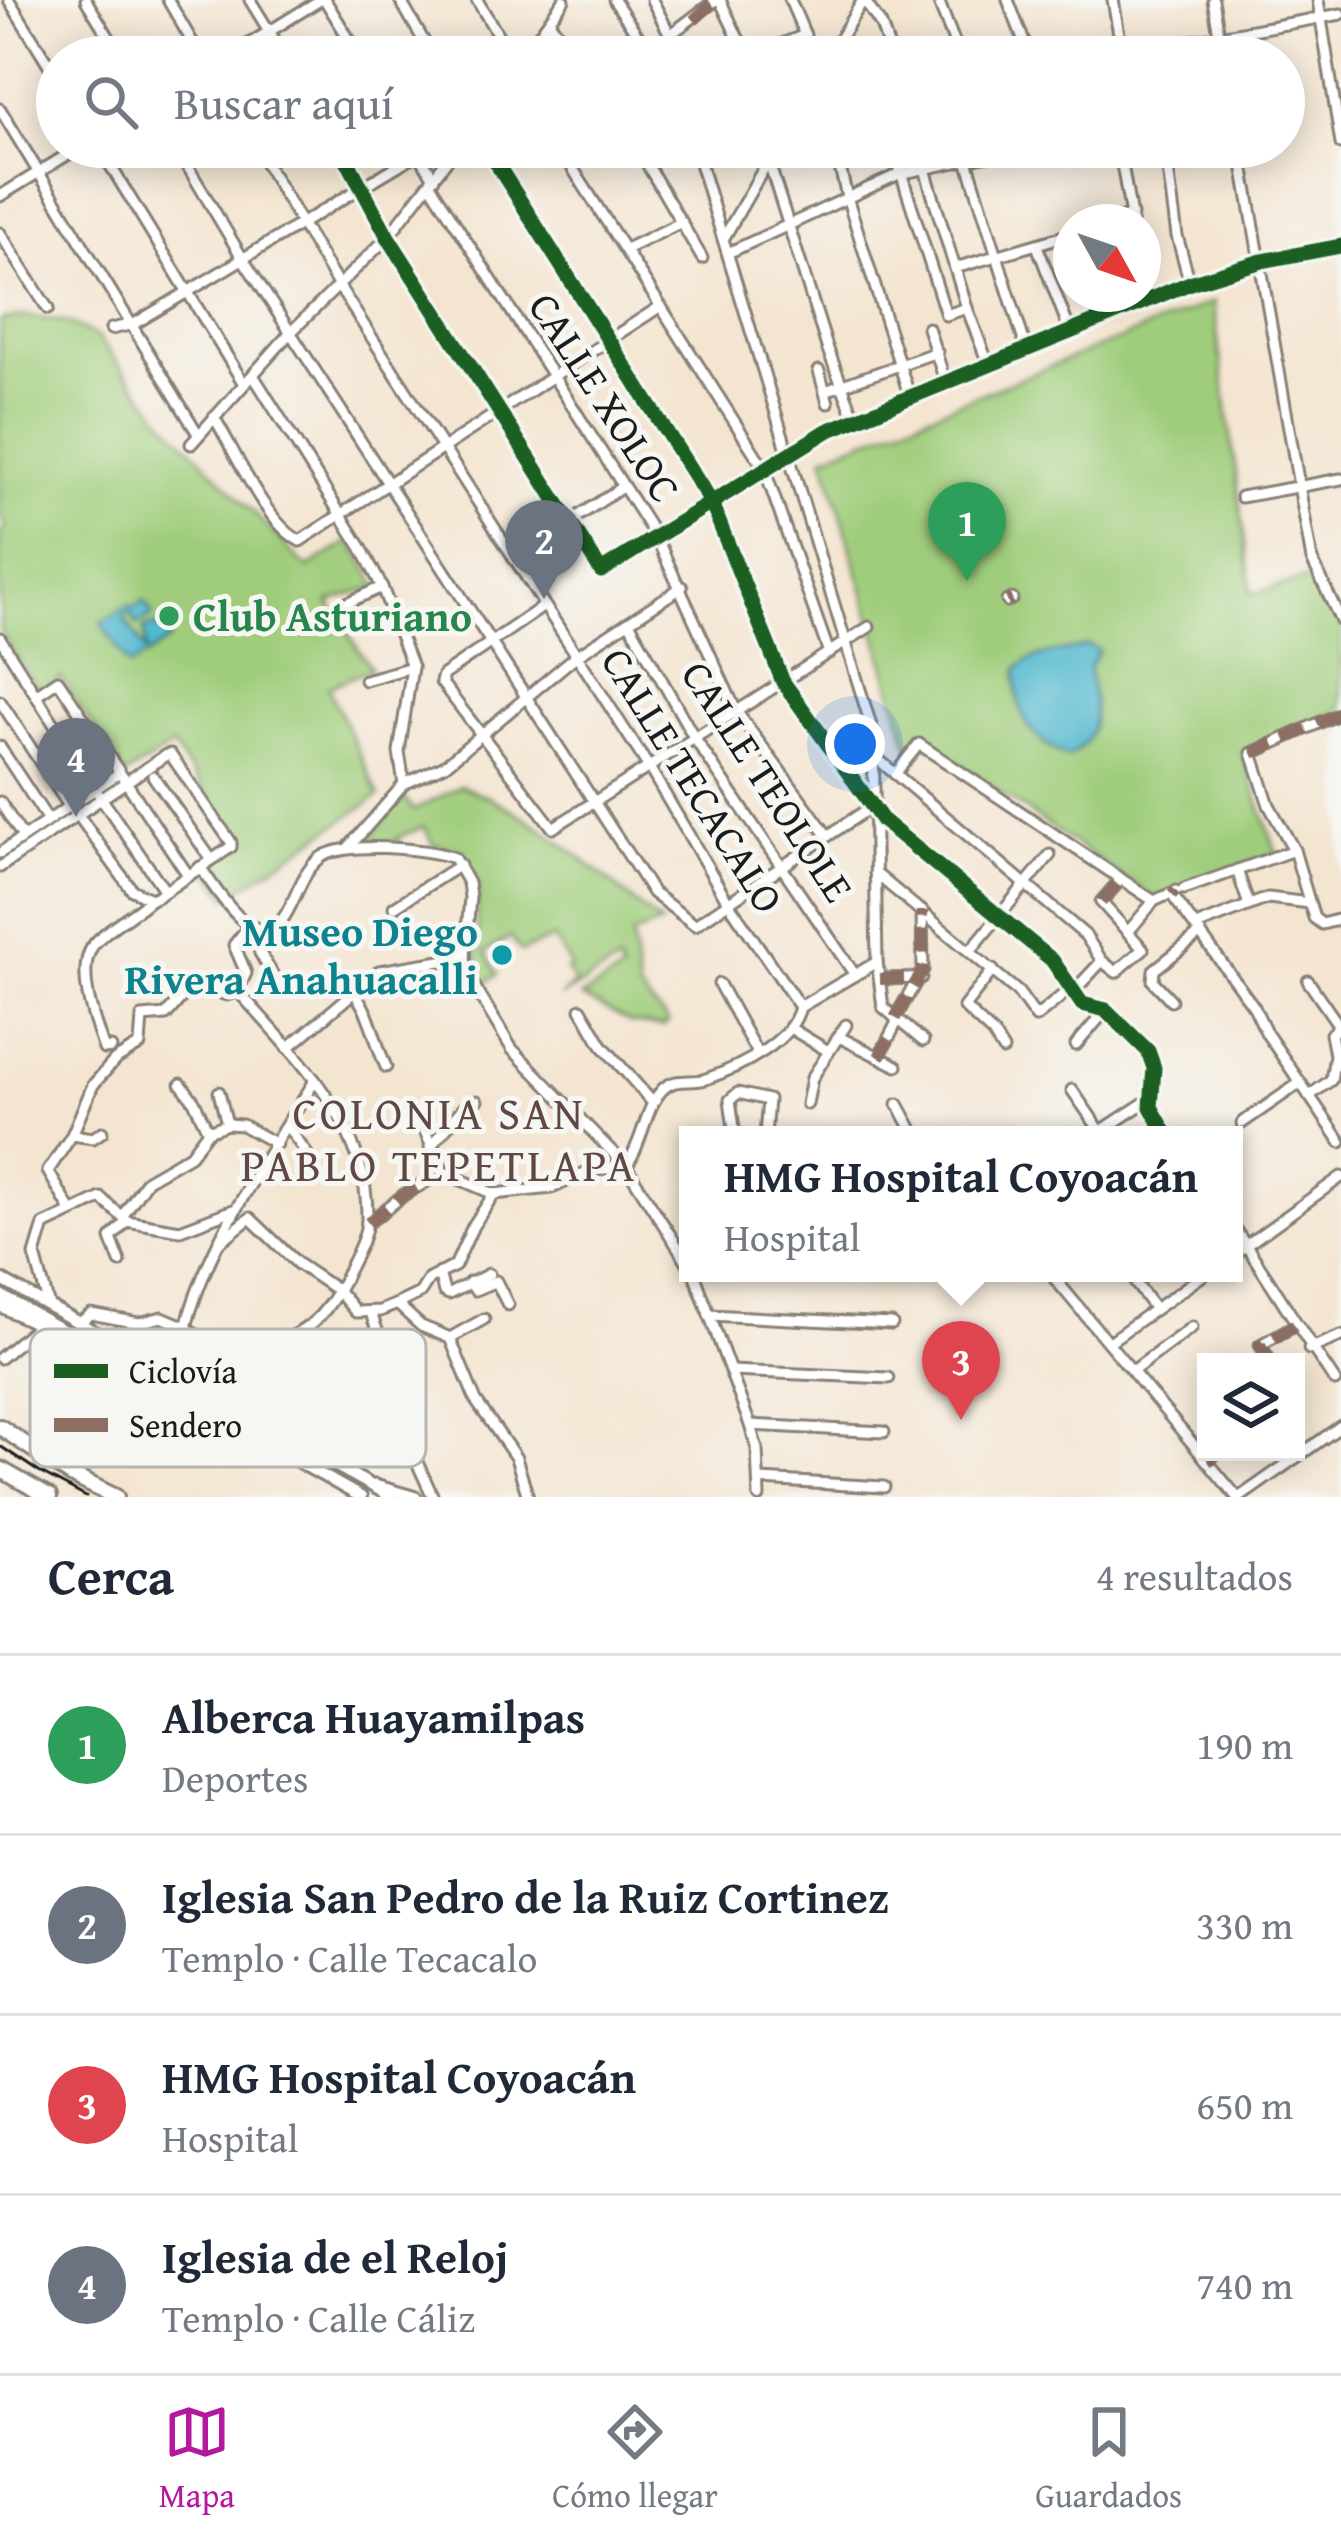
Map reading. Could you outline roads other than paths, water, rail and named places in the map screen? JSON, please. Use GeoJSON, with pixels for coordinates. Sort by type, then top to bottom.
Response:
{"type":"FeatureCollection","features":[{"type":"Feature","properties":{"kind":"highway"},"geometry":{"type":"LineString","coordinates":[[0,1427],[30,1447]]}},
{"type":"Feature","properties":{"kind":"highway"},"geometry":{"type":"LineString","coordinates":[[59,1467],[116,1497]]}},
{"type":"Feature","properties":{"kind":"highway"},"geometry":{"type":"LineString","coordinates":[[0,1469],[49,1497]]}},
{"type":"Feature","properties":{"kind":"main road"},"geometry":{"type":"LineString","coordinates":[[0,1279],[90,1329]]}},
{"type":"Feature","properties":{"kind":"main road"},"geometry":{"type":"LineString","coordinates":[[4,1301],[42,1329]]}},
{"type":"Feature","properties":{"kind":"main road"},"geometry":{"type":"LineString","coordinates":[[4,1301],[60,1329]]}},
{"type":"Feature","properties":{"kind":"main road"},"geometry":{"type":"LineString","coordinates":[[304,1467],[361,1497]]}},
{"type":"Feature","properties":{"kind":"main road"},"geometry":{"type":"LineString","coordinates":[[312,1467],[313,1472]]}},
{"type":"Feature","properties":{"kind":"main road"},"geometry":{"type":"LineString","coordinates":[[337,1467],[392,1497]]}},
{"type":"Feature","properties":{"kind":"street"},"geometry":{"type":"LineString","coordinates":[[9,0],[36,44]]}},
{"type":"Feature","properties":{"kind":"street"},"geometry":{"type":"LineString","coordinates":[[86,0],[108,36]]}},
{"type":"Feature","properties":{"kind":"street"},"geometry":{"type":"LineString","coordinates":[[167,0],[189,36]]}},
{"type":"Feature","properties":{"kind":"street"},"geometry":{"type":"LineString","coordinates":[[250,0],[272,36]]}},
{"type":"Feature","properties":{"kind":"street"},"geometry":{"type":"LineString","coordinates":[[263,36],[323,0],[346,36]]}},
{"type":"Feature","properties":{"kind":"street"},"geometry":{"type":"LineString","coordinates":[[400,0],[421,36]]}},
{"type":"Feature","properties":{"kind":"street"},"geometry":{"type":"LineString","coordinates":[[477,0],[498,36]]}},
{"type":"Feature","properties":{"kind":"street"},"geometry":{"type":"LineString","coordinates":[[614,0],[638,36]]}},
{"type":"Feature","properties":{"kind":"street"},"geometry":{"type":"LineString","coordinates":[[652,0],[667,30]]}},
{"type":"Feature","properties":{"kind":"street"},"geometry":{"type":"LineString","coordinates":[[657,36],[694,20],[718,0],[737,36]]}},
{"type":"Feature","properties":{"kind":"street"},"geometry":{"type":"LineString","coordinates":[[790,0],[799,36]]}},
{"type":"Feature","properties":{"kind":"street"},"geometry":{"type":"LineString","coordinates":[[842,36],[864,0],[885,36]]}},
{"type":"Feature","properties":{"kind":"street"},"geometry":{"type":"LineString","coordinates":[[938,0],[952,36]]}},
{"type":"Feature","properties":{"kind":"street"},"geometry":{"type":"LineString","coordinates":[[1008,0],[1022,36]]}},
{"type":"Feature","properties":{"kind":"street"},"geometry":{"type":"LineString","coordinates":[[1112,0],[1119,36]]}},
{"type":"Feature","properties":{"kind":"street"},"geometry":{"type":"LineString","coordinates":[[1213,0],[1220,36]]}},
{"type":"Feature","properties":{"kind":"street"},"geometry":{"type":"LineString","coordinates":[[1318,0],[1341,144]]}},
{"type":"Feature","properties":{"kind":"street"},"geometry":{"type":"LineString","coordinates":[[539,36],[560,2]]}},
{"type":"Feature","properties":{"kind":"street"},"geometry":{"type":"LineString","coordinates":[[1230,36],[1341,14]]}},
{"type":"Feature","properties":{"kind":"street"},"geometry":{"type":"LineString","coordinates":[[550,21],[560,36]]}},
{"type":"Feature","properties":{"kind":"street"},"geometry":{"type":"LineString","coordinates":[[0,109],[134,324],[194,439],[290,333],[388,237],[442,168]]}},
{"type":"Feature","properties":{"kind":"street"},"geometry":{"type":"LineString","coordinates":[[0,196],[45,168]]}},
{"type":"Feature","properties":{"kind":"street"},"geometry":{"type":"LineString","coordinates":[[112,168],[244,384]]}},
{"type":"Feature","properties":{"kind":"street"},"geometry":{"type":"LineString","coordinates":[[189,168],[652,893],[695,925],[873,809]]}},
{"type":"Feature","properties":{"kind":"street","name":"CALLE TECACALO"},"geometry":{"type":"LineString","coordinates":[[269,168],[338,285],[650,769],[728,902],[800,1006]]}},
{"type":"Feature","properties":{"kind":"street"},"geometry":{"type":"LineString","coordinates":[[353,168],[388,237],[601,571],[788,453],[855,419],[1125,312]]}},
{"type":"Feature","properties":{"kind":"street"},"geometry":{"type":"LineString","coordinates":[[111,329],[134,324],[389,168]]}},
{"type":"Feature","properties":{"kind":"street","name":"CALLE XOLOC"},"geometry":{"type":"LineString","coordinates":[[426,168],[656,537],[736,711],[827,835]]}},
{"type":"Feature","properties":{"kind":"street"},"geometry":{"type":"LineString","coordinates":[[499,168],[710,502],[783,682],[873,809],[1052,960],[1087,1008],[1106,1010],[1151,1057],[1150,1099],[1163,1126]]}},
{"type":"Feature","properties":{"kind":"street"},"geometry":{"type":"LineString","coordinates":[[573,168],[764,468],[829,653]]}},
{"type":"Feature","properties":{"kind":"street"},"geometry":{"type":"LineString","coordinates":[[650,168],[702,258]]}},
{"type":"Feature","properties":{"kind":"street"},"geometry":{"type":"LineString","coordinates":[[702,168],[873,732],[883,1007],[923,1041]]}},
{"type":"Feature","properties":{"kind":"street"},"geometry":{"type":"LineString","coordinates":[[724,237],[763,168]]}},
{"type":"Feature","properties":{"kind":"street"},"geometry":{"type":"LineString","coordinates":[[771,168],[855,419]]}},
{"type":"Feature","properties":{"kind":"street"},"geometry":{"type":"LineString","coordinates":[[840,168],[910,398]]}},
{"type":"Feature","properties":{"kind":"street"},"geometry":{"type":"LineString","coordinates":[[898,168],[946,315],[967,308]]}},
{"type":"Feature","properties":{"kind":"street"},"geometry":{"type":"LineString","coordinates":[[730,252],[899,174],[930,168]]}},
{"type":"Feature","properties":{"kind":"street"},"geometry":{"type":"LineString","coordinates":[[969,168],[1028,351]]}},
{"type":"Feature","properties":{"kind":"street"},"geometry":{"type":"LineString","coordinates":[[1123,168],[1129,204]]}},
{"type":"Feature","properties":{"kind":"street"},"geometry":{"type":"LineString","coordinates":[[1168,168],[1177,236],[1190,283]]}},
{"type":"Feature","properties":{"kind":"street"},"geometry":{"type":"LineString","coordinates":[[1244,168],[1312,560],[1341,621]]}},
{"type":"Feature","properties":{"kind":"street"},"geometry":{"type":"LineString","coordinates":[[925,169],[987,365]]}},
{"type":"Feature","properties":{"kind":"street"},"geometry":{"type":"LineString","coordinates":[[626,249],[682,222]]}},
{"type":"Feature","properties":{"kind":"street"},"geometry":{"type":"LineString","coordinates":[[0,232],[48,309]]}},
{"type":"Feature","properties":{"kind":"street"},"geometry":{"type":"LineString","coordinates":[[955,268],[1053,240]]}},
{"type":"Feature","properties":{"kind":"street"},"geometry":{"type":"LineString","coordinates":[[1161,296],[1262,261],[1341,246]]}},
{"type":"Feature","properties":{"kind":"street"},"geometry":{"type":"LineString","coordinates":[[1038,248],[1071,334]]}},
{"type":"Feature","properties":{"kind":"street"},"geometry":{"type":"LineString","coordinates":[[214,417],[268,509],[287,534],[300,541],[661,306]]}},
{"type":"Feature","properties":{"kind":"street"},"geometry":{"type":"LineString","coordinates":[[1106,312],[1108,319]]}},
{"type":"Feature","properties":{"kind":"street"},"geometry":{"type":"LineString","coordinates":[[928,328],[946,384]]}},
{"type":"Feature","properties":{"kind":"street"},"geometry":{"type":"LineString","coordinates":[[819,370],[826,397],[842,385],[937,352]]}},
{"type":"Feature","properties":{"kind":"street"},"geometry":{"type":"LineString","coordinates":[[253,375],[382,587],[412,667],[399,752],[404,784]]}},
{"type":"Feature","properties":{"kind":"street"},"geometry":{"type":"LineString","coordinates":[[1240,496],[1341,479]]}},
{"type":"Feature","properties":{"kind":"street"},"geometry":{"type":"LineString","coordinates":[[514,559],[622,487]]}},
{"type":"Feature","properties":{"kind":"street"},"geometry":{"type":"LineString","coordinates":[[342,605],[382,587]]}},
{"type":"Feature","properties":{"kind":"street"},"geometry":{"type":"LineString","coordinates":[[349,847],[404,784],[445,765],[576,656],[682,587]]}},
{"type":"Feature","properties":{"kind":"street"},"geometry":{"type":"LineString","coordinates":[[544,606],[443,675],[443,686],[549,825],[557,826],[869,627]]}},
{"type":"Feature","properties":{"kind":"street","name":"CALLE TEOLOLE"},"geometry":{"type":"LineString","coordinates":[[629,622],[695,740],[855,975]]}},
{"type":"Feature","properties":{"kind":"street"},"geometry":{"type":"LineString","coordinates":[[1,641],[165,891]]}},
{"type":"Feature","properties":{"kind":"street"},"geometry":{"type":"LineString","coordinates":[[364,680],[412,667]]}},
{"type":"Feature","properties":{"kind":"street"},"geometry":{"type":"LineString","coordinates":[[36,695],[58,680],[188,875]]}},
{"type":"Feature","properties":{"kind":"street"},"geometry":{"type":"LineString","coordinates":[[0,701],[4,716],[132,890],[151,899]]}},
{"type":"Feature","properties":{"kind":"street"},"geometry":{"type":"LineString","coordinates":[[1341,713],[1252,753],[1270,805],[1294,850],[1317,922],[1341,919]]}},
{"type":"Feature","properties":{"kind":"street"},"geometry":{"type":"LineString","coordinates":[[895,774],[919,744],[1154,902]]}},
{"type":"Feature","properties":{"kind":"street"},"geometry":{"type":"LineString","coordinates":[[41,762],[67,745]]}},
{"type":"Feature","properties":{"kind":"street"},"geometry":{"type":"LineString","coordinates":[[0,747],[48,820]]}},
{"type":"Feature","properties":{"kind":"street"},"geometry":{"type":"LineString","coordinates":[[0,867],[122,777],[170,754],[231,842],[231,847],[151,899],[98,941],[88,958],[88,998],[104,1049],[111,1048]]}},
{"type":"Feature","properties":{"kind":"street"},"geometry":{"type":"LineString","coordinates":[[873,755],[1085,935],[1102,961],[1116,972],[1143,950],[1101,902],[1121,879]]}},
{"type":"Feature","properties":{"kind":"street"},"geometry":{"type":"LineString","coordinates":[[153,776],[211,860]]}},
{"type":"Feature","properties":{"kind":"street"},"geometry":{"type":"LineString","coordinates":[[0,802],[23,837]]}},
{"type":"Feature","properties":{"kind":"street"},"geometry":{"type":"LineString","coordinates":[[0,852],[48,820],[74,810]]}},
{"type":"Feature","properties":{"kind":"street"},"geometry":{"type":"LineString","coordinates":[[200,867],[236,917],[251,927],[274,927],[318,859],[349,847],[441,854],[460,865],[470,897],[467,974],[512,1049],[626,1166],[679,1249]]}},
{"type":"Feature","properties":{"kind":"street"},"geometry":{"type":"LineString","coordinates":[[1128,932],[1154,902],[1294,850]]}},
{"type":"Feature","properties":{"kind":"street"},"geometry":{"type":"LineString","coordinates":[[970,951],[1050,855]]}},
{"type":"Feature","properties":{"kind":"street"},"geometry":{"type":"LineString","coordinates":[[394,907],[460,865]]}},
{"type":"Feature","properties":{"kind":"street"},"geometry":{"type":"LineString","coordinates":[[1237,871],[1249,905]]}},
{"type":"Feature","properties":{"kind":"street"},"geometry":{"type":"LineString","coordinates":[[875,873],[1018,992],[1036,1017],[1102,961]]}},
{"type":"Feature","properties":{"kind":"street"},"geometry":{"type":"LineString","coordinates":[[1177,891],[1341,1142]]}},
{"type":"Feature","properties":{"kind":"street"},"geometry":{"type":"LineString","coordinates":[[1171,1000],[1154,981],[1154,970],[1199,930],[1268,898],[1309,903]]}},
{"type":"Feature","properties":{"kind":"street"},"geometry":{"type":"LineString","coordinates":[[879,1058],[922,978],[922,911]]}},
{"type":"Feature","properties":{"kind":"street"},"geometry":{"type":"LineString","coordinates":[[251,927],[274,977]]}},
{"type":"Feature","properties":{"kind":"street"},"geometry":{"type":"LineString","coordinates":[[71,1211],[48,1171],[72,1135],[93,1085],[115,1060],[140,1045],[142,1017],[166,1015],[193,984],[227,995],[238,991],[246,973],[234,945],[251,927]]}},
{"type":"Feature","properties":{"kind":"street"},"geometry":{"type":"LineString","coordinates":[[288,1048],[379,970],[465,957]]}},
{"type":"Feature","properties":{"kind":"street"},"geometry":{"type":"LineString","coordinates":[[417,1113],[443,1172],[494,1194],[552,1188],[589,1171],[626,1166],[640,1145],[653,1103],[666,1086],[703,1080],[779,1042],[800,1006],[878,962]]}},
{"type":"Feature","properties":{"kind":"street"},"geometry":{"type":"LineString","coordinates":[[993,970],[964,1007],[1003,1050]]}},
{"type":"Feature","properties":{"kind":"street"},"geometry":{"type":"LineString","coordinates":[[880,979],[922,978]]}},
{"type":"Feature","properties":{"kind":"street"},"geometry":{"type":"LineString","coordinates":[[1308,981],[1339,1026],[1331,1034],[1338,1054],[1336,1079],[1309,1096]]}},
{"type":"Feature","properties":{"kind":"street"},"geometry":{"type":"LineString","coordinates":[[718,984],[757,1053]]}},
{"type":"Feature","properties":{"kind":"street"},"geometry":{"type":"LineString","coordinates":[[238,991],[315,1079],[353,1140],[362,1168],[368,1223]]}},
{"type":"Feature","properties":{"kind":"street"},"geometry":{"type":"LineString","coordinates":[[352,991],[369,1012],[386,1067]]}},
{"type":"Feature","properties":{"kind":"street"},"geometry":{"type":"LineString","coordinates":[[580,1009],[602,1045],[653,1103]]}},
{"type":"Feature","properties":{"kind":"street"},"geometry":{"type":"LineString","coordinates":[[1076,1046],[1106,1010]]}},
{"type":"Feature","properties":{"kind":"street"},"geometry":{"type":"LineString","coordinates":[[807,1104],[812,1078],[846,1025]]}},
{"type":"Feature","properties":{"kind":"street"},"geometry":{"type":"LineString","coordinates":[[790,1028],[827,1051]]}},
{"type":"Feature","properties":{"kind":"street"},"geometry":{"type":"LineString","coordinates":[[839,1037],[897,1066]]}},
{"type":"Feature","properties":{"kind":"street"},"geometry":{"type":"LineString","coordinates":[[79,1323],[91,1314],[139,1323],[162,1317],[186,1327],[199,1277],[215,1258],[233,1210],[315,1079]]}},
{"type":"Feature","properties":{"kind":"street"},"geometry":{"type":"LineString","coordinates":[[1242,1123],[1300,1083]]}},
{"type":"Feature","properties":{"kind":"street"},"geometry":{"type":"LineString","coordinates":[[181,1084],[208,1131]]}},
{"type":"Feature","properties":{"kind":"street"},"geometry":{"type":"LineString","coordinates":[[1072,1090],[1097,1126]]}},
{"type":"Feature","properties":{"kind":"street"},"geometry":{"type":"LineString","coordinates":[[219,1092],[226,1124]]}},
{"type":"Feature","properties":{"kind":"street"},"geometry":{"type":"LineString","coordinates":[[734,1126],[730,1100],[738,1093],[768,1100],[765,1126]]}},
{"type":"Feature","properties":{"kind":"street"},"geometry":{"type":"LineString","coordinates":[[1112,1126],[1150,1099]]}},
{"type":"Feature","properties":{"kind":"street"},"geometry":{"type":"LineString","coordinates":[[430,1147],[463,1108],[477,1101]]}},
{"type":"Feature","properties":{"kind":"street"},"geometry":{"type":"LineString","coordinates":[[898,1104],[910,1126]]}},
{"type":"Feature","properties":{"kind":"street"},"geometry":{"type":"LineString","coordinates":[[120,1262],[111,1238],[147,1180],[190,1155],[208,1131],[226,1124],[242,1125],[276,1144]]}},
{"type":"Feature","properties":{"kind":"street"},"geometry":{"type":"LineString","coordinates":[[287,1126],[307,1154]]}},
{"type":"Feature","properties":{"kind":"street"},"geometry":{"type":"LineString","coordinates":[[72,1135],[93,1138],[103,1132]]}},
{"type":"Feature","properties":{"kind":"street"},"geometry":{"type":"LineString","coordinates":[[307,1329],[338,1291],[368,1223],[404,1194],[443,1172]]}},
{"type":"Feature","properties":{"kind":"street"},"geometry":{"type":"LineString","coordinates":[[1243,1247],[1341,1177]]}},
{"type":"Feature","properties":{"kind":"street"},"geometry":{"type":"LineString","coordinates":[[220,1242],[243,1221],[255,1220],[356,1312],[371,1312],[420,1293],[428,1280],[452,1269],[494,1194]]}},
{"type":"Feature","properties":{"kind":"street"},"geometry":{"type":"LineString","coordinates":[[49,1306],[35,1255],[44,1225],[100,1198],[125,1219],[180,1230],[233,1210]]}},
{"type":"Feature","properties":{"kind":"street"},"geometry":{"type":"LineString","coordinates":[[1243,1241],[1335,1381]]}},
{"type":"Feature","properties":{"kind":"street"},"geometry":{"type":"LineString","coordinates":[[439,1273],[446,1294],[489,1274]]}},
{"type":"Feature","properties":{"kind":"street"},"geometry":{"type":"LineString","coordinates":[[470,1282],[476,1290],[496,1281],[508,1304]]}},
{"type":"Feature","properties":{"kind":"street"},"geometry":{"type":"LineString","coordinates":[[697,1282],[750,1424],[759,1497]]}},
{"type":"Feature","properties":{"kind":"street"},"geometry":{"type":"LineString","coordinates":[[1058,1282],[1197,1447]]}},
{"type":"Feature","properties":{"kind":"street"},"geometry":{"type":"LineString","coordinates":[[1135,1282],[1155,1309]]}},
{"type":"Feature","properties":{"kind":"street"},"geometry":{"type":"LineString","coordinates":[[1109,1342],[1193,1282]]}},
{"type":"Feature","properties":{"kind":"street"},"geometry":{"type":"LineString","coordinates":[[398,1304],[421,1326],[451,1338],[476,1401],[516,1457],[527,1497]]}},
{"type":"Feature","properties":{"kind":"street"},"geometry":{"type":"LineString","coordinates":[[371,1312],[377,1329]]}},
{"type":"Feature","properties":{"kind":"street"},"geometry":{"type":"LineString","coordinates":[[709,1315],[892,1324]]}},
{"type":"Feature","properties":{"kind":"street"},"geometry":{"type":"LineString","coordinates":[[451,1338],[484,1319]]}},
{"type":"Feature","properties":{"kind":"street"},"geometry":{"type":"LineString","coordinates":[[1265,1353],[1260,1345],[1296,1325]]}},
{"type":"Feature","properties":{"kind":"street"},"geometry":{"type":"LineString","coordinates":[[1134,1370],[1192,1327]]}},
{"type":"Feature","properties":{"kind":"street"},"geometry":{"type":"LineString","coordinates":[[0,1358],[30,1333]]}},
{"type":"Feature","properties":{"kind":"street"},"geometry":{"type":"LineString","coordinates":[[1310,1349],[1341,1336]]}},
{"type":"Feature","properties":{"kind":"street"},"geometry":{"type":"LineString","coordinates":[[730,1371],[889,1378]]}},
{"type":"Feature","properties":{"kind":"street"},"geometry":{"type":"LineString","coordinates":[[750,1424],[884,1432]]}},
{"type":"Feature","properties":{"kind":"street"},"geometry":{"type":"LineString","coordinates":[[1208,1461],[1239,1497],[1341,1426]]}},
{"type":"Feature","properties":{"kind":"street"},"geometry":{"type":"LineString","coordinates":[[71,1475],[79,1467]]}},
{"type":"Feature","properties":{"kind":"street"},"geometry":{"type":"LineString","coordinates":[[419,1467],[433,1497]]}},
{"type":"Feature","properties":{"kind":"street"},"geometry":{"type":"LineString","coordinates":[[358,1479],[416,1497]]}},
{"type":"Feature","properties":{"kind":"street"},"geometry":{"type":"LineString","coordinates":[[760,1480],[884,1487]]}},
{"type":"Feature","properties":{"kind":"water"},"geometry":{"type":"Polygon","coordinates":[[[144,601],[153,615],[137,625],[130,612],[124,618],[146,652],[144,628],[158,625],[170,640],[129,667],[101,623],[144,601]]]}},
{"type":"Feature","properties":{"kind":"water"},"geometry":{"type":"Polygon","coordinates":[[[1089,645],[1099,651],[1089,668],[1092,729],[1079,749],[1067,757],[1042,741],[1026,721],[1018,697],[1017,669],[1043,655],[1089,645]]]}},
{"type":"Feature","properties":{"kind":"tram line"},"geometry":{"type":"LineString","coordinates":[[0,1446],[30,1466]]}},
{"type":"Feature","properties":{"kind":"tram line"},"geometry":{"type":"LineString","coordinates":[[32,1467],[86,1497]]}},
{"type":"Feature","properties":{"kind":"place","name":"Alberca Huayamilpas"},"geometry":{"type":"Point","coordinates":[967,581]}},
{"type":"Feature","properties":{"kind":"place","name":"Iglesia San Pedro de la Ruiz Cortinez"},"geometry":{"type":"Point","coordinates":[544,599]}},
{"type":"Feature","properties":{"kind":"place","name":"Club Asturiano"},"geometry":{"type":"Point","coordinates":[169,616]}},
{"type":"Feature","properties":{"kind":"place","name":"Iglesia de el Reloj"},"geometry":{"type":"Point","coordinates":[76,817]}},
{"type":"Feature","properties":{"kind":"place","name":"Museo Diego Rivera Anahuacalli"},"geometry":{"type":"Point","coordinates":[502,955]}},
{"type":"Feature","properties":{"kind":"place","name":"HMG Hospital Coyoacán"},"geometry":{"type":"Point","coordinates":[961,1420]}},
{"type":"Feature","properties":{"kind":"district","name":"COLONIA SAN PABLO TEPETLAPA"},"geometry":{"type":"Point","coordinates":[439,1139]}}]}
